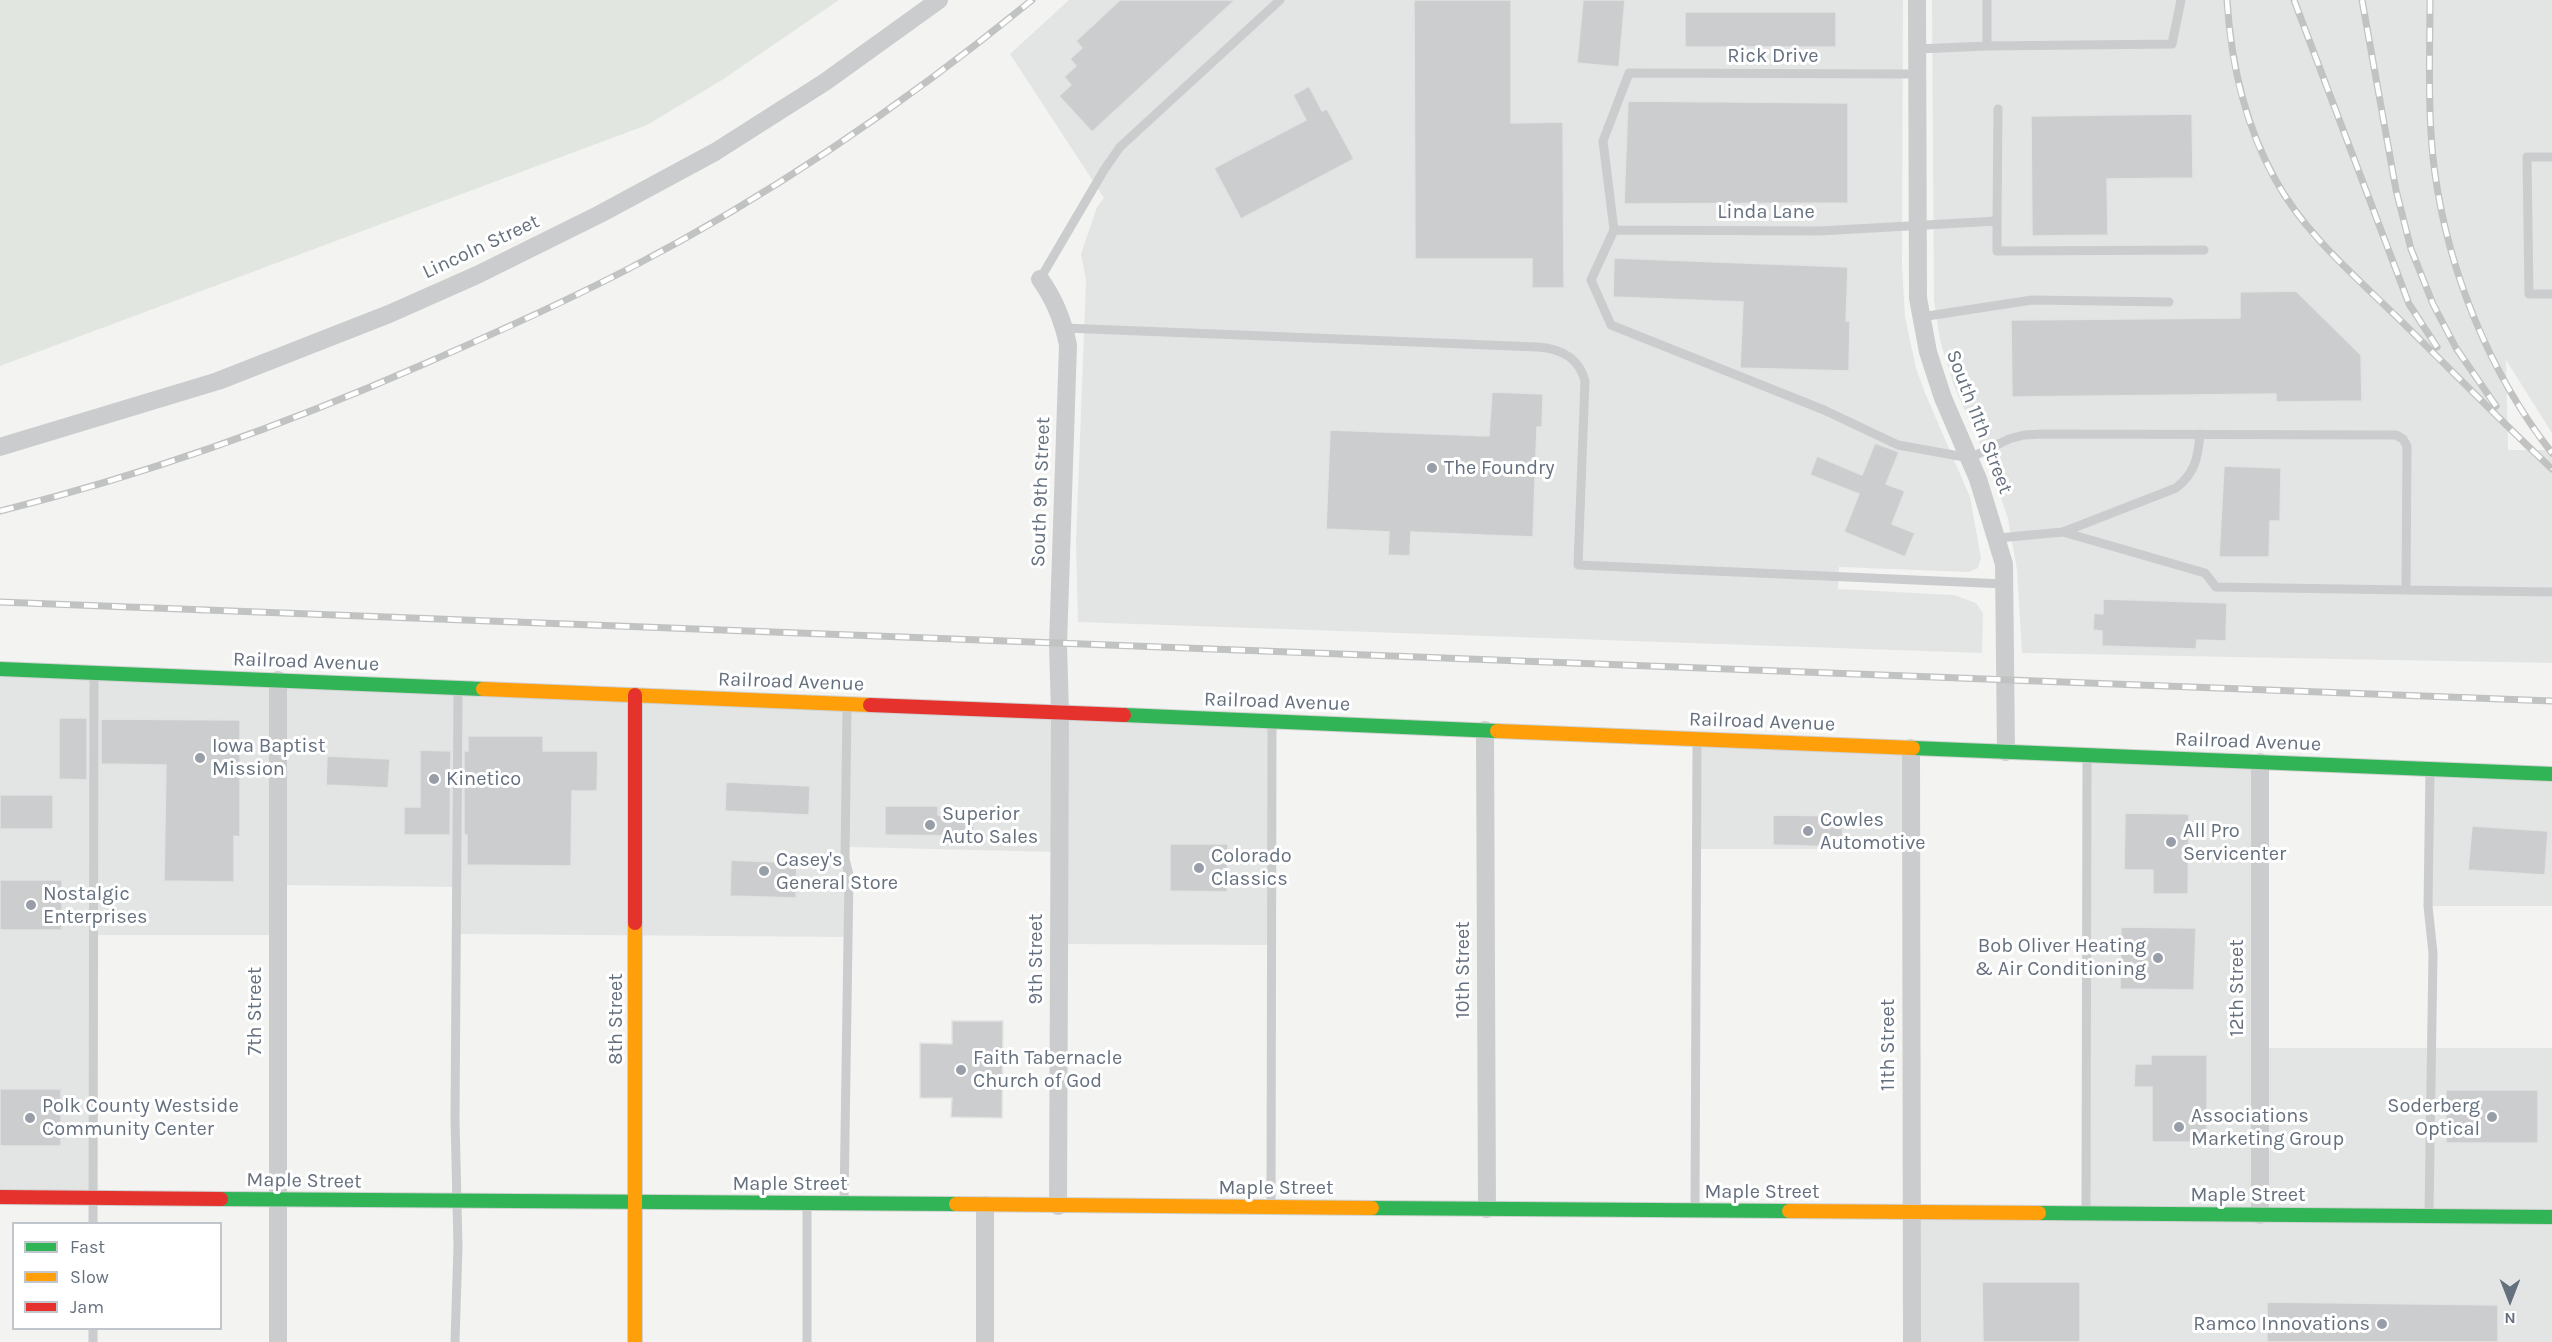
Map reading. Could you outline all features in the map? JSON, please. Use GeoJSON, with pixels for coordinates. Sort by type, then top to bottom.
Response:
{"type":"FeatureCollection","features":[{"type":"Feature","properties":{"kind":"street","name":"Lincoln Street"},"geometry":{"type":"LineString","coordinates":[[0,447],[218,381],[389,314],[477,275],[600,214],[715,152],[825,81],[939,0]]}},
{"type":"Feature","properties":{"kind":"street","name":"South 11th Street"},"geometry":{"type":"LineString","coordinates":[[1917,0],[1917,273],[1921,317],[1928,352],[1943,398],[1970,458],[1998,538],[2004,564],[2006,752]]}},
{"type":"Feature","properties":{"kind":"street","name":"South 9th Street"},"geometry":{"type":"LineString","coordinates":[[1040,279],[1054,300],[1065,328],[1068,345],[1058,645],[1060,713]]}},
{"type":"Feature","properties":{"kind":"street","name":"Railroad Avenue"},"geometry":{"type":"LineString","coordinates":[[0,669],[2552,774]]}},
{"type":"Feature","properties":{"kind":"street","name":"7th Street"},"geometry":{"type":"LineString","coordinates":[[278,680],[278,1342]]}},
{"type":"Feature","properties":{"kind":"street","name":"8th Street"},"geometry":{"type":"LineString","coordinates":[[635,695],[635,1342]]}},
{"type":"Feature","properties":{"kind":"street","name":"9th Street"},"geometry":{"type":"LineString","coordinates":[[1058,1206],[1060,713]]}},
{"type":"Feature","properties":{"kind":"street","name":"10th Street"},"geometry":{"type":"LineString","coordinates":[[1485,730],[1487,1209]]}},
{"type":"Feature","properties":{"kind":"street","name":"11th Street"},"geometry":{"type":"LineString","coordinates":[[1911,748],[1912,1342]]}},
{"type":"Feature","properties":{"kind":"street","name":"12th Street"},"geometry":{"type":"LineString","coordinates":[[2260,762],[2260,1215]]}},
{"type":"Feature","properties":{"kind":"street","name":"Maple Street"},"geometry":{"type":"LineString","coordinates":[[0,1197],[2552,1217]]}},
{"type":"Feature","properties":{"kind":"street"},"geometry":{"type":"LineString","coordinates":[[985,1205],[985,1342]]}},
{"type":"Feature","properties":{"kind":"lane"},"geometry":{"type":"LineString","coordinates":[[1040,279],[1120,147],[1280,0]]}},
{"type":"Feature","properties":{"kind":"lane"},"geometry":{"type":"LineString","coordinates":[[1987,46],[1988,0]]}},
{"type":"Feature","properties":{"kind":"lane"},"geometry":{"type":"LineString","coordinates":[[1917,49],[2172,44],[2181,0]]}},
{"type":"Feature","properties":{"kind":"lane","name":"Rick Drive"},"geometry":{"type":"LineString","coordinates":[[1614,230],[1603,141],[1629,73],[1917,74]]}},
{"type":"Feature","properties":{"kind":"lane"},"geometry":{"type":"LineString","coordinates":[[1998,109],[1997,251],[2204,250]]}},
{"type":"Feature","properties":{"kind":"lane"},"geometry":{"type":"LineString","coordinates":[[2552,157],[2527,157],[2529,294],[2552,294]]}},
{"type":"Feature","properties":{"kind":"lane","name":"Linda Lane"},"geometry":{"type":"LineString","coordinates":[[1614,230],[1819,231],[1998,221]]}},
{"type":"Feature","properties":{"kind":"lane"},"geometry":{"type":"LineString","coordinates":[[1614,230],[1591,280],[1611,325],[1824,410],[1898,445],[1970,458],[2009,439],[2024,435],[2396,435],[2408,446],[2409,457],[2406,590]]}},
{"type":"Feature","properties":{"kind":"lane"},"geometry":{"type":"LineString","coordinates":[[1921,317],[2032,300],[2169,303]]}},
{"type":"Feature","properties":{"kind":"lane"},"geometry":{"type":"LineString","coordinates":[[1065,328],[1538,347],[1561,351],[1578,364],[1585,381],[1578,565],[2005,584]]}},
{"type":"Feature","properties":{"kind":"lane"},"geometry":{"type":"LineString","coordinates":[[1998,538],[2063,532],[2176,488],[2189,478],[2195,465],[2200,434]]}},
{"type":"Feature","properties":{"kind":"lane"},"geometry":{"type":"LineString","coordinates":[[2063,532],[2205,573],[2216,587],[2552,592]]}},
{"type":"Feature","properties":{"kind":"lane"},"geometry":{"type":"LineString","coordinates":[[93,1222],[94,673]]}},
{"type":"Feature","properties":{"kind":"lane"},"geometry":{"type":"LineString","coordinates":[[455,1342],[458,1246],[456,1202],[458,688]]}},
{"type":"Feature","properties":{"kind":"lane"},"geometry":{"type":"LineString","coordinates":[[844,1204],[849,874],[845,859],[847,704]]}},
{"type":"Feature","properties":{"kind":"lane"},"geometry":{"type":"LineString","coordinates":[[1271,1208],[1272,721]]}},
{"type":"Feature","properties":{"kind":"lane"},"geometry":{"type":"LineString","coordinates":[[1695,1210],[1697,739]]}},
{"type":"Feature","properties":{"kind":"lane"},"geometry":{"type":"LineString","coordinates":[[2086,1213],[2087,755]]}},
{"type":"Feature","properties":{"kind":"lane"},"geometry":{"type":"LineString","coordinates":[[2429,1216],[2433,953],[2428,906],[2430,769]]}},
{"type":"Feature","properties":{"kind":"lane"},"geometry":{"type":"LineString","coordinates":[[807,1204],[807,1342]]}},
{"type":"Feature","properties":{"kind":"shaded area"},"geometry":{"type":"Polygon","coordinates":[[[0,0],[839,0],[722,80],[647,125],[0,366],[0,0]]]}},
{"type":"Feature","properties":{"kind":"shaded area"},"geometry":{"type":"Polygon","coordinates":[[[1069,0],[1903,0],[1902,264],[1905,317],[1916,368],[1925,393],[1970,497],[1981,558],[1978,568],[1969,572],[1839,567],[1838,589],[1954,595],[1976,603],[1983,613],[1982,653],[1078,622],[1076,542],[1086,280],[1081,254],[1097,207],[1104,198],[1010,54],[1069,0]]]}},
{"type":"Feature","properties":{"kind":"shaded area"},"geometry":{"type":"Polygon","coordinates":[[[1932,0],[2552,0],[2552,433],[2506,360],[2508,450],[2552,450],[2552,663],[2022,653],[2017,570],[2008,519],[1993,473],[1954,386],[1940,340],[1934,300],[1932,0]]]}},
{"type":"Feature","properties":{"kind":"shaded area"},"geometry":{"type":"Polygon","coordinates":[[[0,669],[1272,721],[1271,945],[1059,944],[1059,852],[849,847],[848,937],[456,934],[456,887],[278,885],[278,935],[94,935],[93,1198],[0,1197],[0,669]]]}},
{"type":"Feature","properties":{"kind":"shaded area"},"geometry":{"type":"Polygon","coordinates":[[[1697,739],[1911,748],[1911,849],[1697,849],[1697,739]]]}},
{"type":"Feature","properties":{"kind":"shaded area"},"geometry":{"type":"Polygon","coordinates":[[[2087,755],[2260,762],[2260,1048],[2552,1048],[2552,1342],[1912,1342],[1910,1212],[2086,1213],[2087,755]]]}},
{"type":"Feature","properties":{"kind":"shaded area"},"geometry":{"type":"Polygon","coordinates":[[[2430,769],[2552,774],[2552,906],[2428,906],[2430,769]]]}},
{"type":"Feature","properties":{"kind":"building"},"geometry":{"type":"Polygon","coordinates":[[[1120,0],[1235,0],[1092,132],[1059,96],[1071,85],[1064,77],[1076,66],[1070,59],[1082,48],[1076,41],[1120,0]]]}},
{"type":"Feature","properties":{"kind":"building"},"geometry":{"type":"Polygon","coordinates":[[[1414,0],[1511,0],[1511,123],[1563,122],[1564,288],[1532,288],[1532,259],[1415,259],[1414,0]]]}},
{"type":"Feature","properties":{"kind":"building"},"geometry":{"type":"Polygon","coordinates":[[[1583,0],[1625,0],[1619,67],[1577,63],[1583,0]]]}},
{"type":"Feature","properties":{"kind":"building"},"geometry":{"type":"Polygon","coordinates":[[[1685,12],[1836,12],[1836,47],[1685,47],[1685,12]]]}},
{"type":"Feature","properties":{"kind":"building"},"geometry":{"type":"Polygon","coordinates":[[[1309,86],[1322,111],[1327,109],[1354,159],[1241,219],[1214,168],[1306,120],[1293,95],[1309,86]]]}},
{"type":"Feature","properties":{"kind":"building"},"geometry":{"type":"Polygon","coordinates":[[[1628,101],[1848,103],[1848,203],[1624,204],[1628,101]]]}},
{"type":"Feature","properties":{"kind":"building"},"geometry":{"type":"Polygon","coordinates":[[[2192,114],[2193,178],[2107,179],[2108,235],[2032,236],[2031,116],[2192,114]]]}},
{"type":"Feature","properties":{"kind":"building"},"geometry":{"type":"Polygon","coordinates":[[[1614,258],[1848,267],[1846,321],[1850,321],[1849,371],[1740,368],[1743,302],[1613,297],[1614,258]]]}},
{"type":"Feature","properties":{"kind":"building"},"geometry":{"type":"Polygon","coordinates":[[[2296,291],[2361,355],[2362,401],[2276,402],[2276,394],[2012,397],[2011,320],[2240,318],[2240,292],[2296,291]]]}},
{"type":"Feature","properties":{"kind":"building","name":"The Foundry"},"geometry":{"type":"Polygon","coordinates":[[[1492,392],[1543,394],[1542,427],[1537,427],[1533,537],[1411,532],[1410,556],[1388,555],[1389,532],[1326,529],[1330,430],[1489,436],[1492,392]]]}},
{"type":"Feature","properties":{"kind":"building"},"geometry":{"type":"Polygon","coordinates":[[[1875,443],[1899,452],[1886,484],[1905,491],[1892,524],[1915,533],[1905,557],[1844,532],[1859,494],[1810,475],[1817,456],[1862,475],[1875,443]]]}},
{"type":"Feature","properties":{"kind":"building"},"geometry":{"type":"Polygon","coordinates":[[[2224,466],[2281,468],[2280,521],[2270,521],[2269,557],[2219,557],[2224,466]]]}},
{"type":"Feature","properties":{"kind":"building"},"geometry":{"type":"Polygon","coordinates":[[[2103,599],[2227,603],[2226,641],[2197,640],[2196,649],[2102,646],[2102,631],[2093,630],[2094,613],[2103,614],[2103,599]]]}},
{"type":"Feature","properties":{"kind":"building"},"geometry":{"type":"Polygon","coordinates":[[[59,718],[87,718],[87,780],[59,779],[59,718]]]}},
{"type":"Feature","properties":{"kind":"building"},"geometry":{"type":"Polygon","coordinates":[[[101,719],[240,720],[240,837],[234,836],[234,882],[164,881],[166,765],[101,764],[101,719]]]}},
{"type":"Feature","properties":{"kind":"building"},"geometry":{"type":"Polygon","coordinates":[[[468,736],[543,736],[543,751],[598,751],[597,791],[572,791],[571,866],[467,865],[467,835],[464,835],[464,751],[468,751],[468,736]]]}},
{"type":"Feature","properties":{"kind":"building","name":"Kinetico"},"geometry":{"type":"Polygon","coordinates":[[[420,750],[451,751],[450,835],[404,835],[404,807],[420,807],[420,750]]]}},
{"type":"Feature","properties":{"kind":"building"},"geometry":{"type":"Polygon","coordinates":[[[327,756],[390,759],[388,788],[326,785],[327,756]]]}},
{"type":"Feature","properties":{"kind":"building"},"geometry":{"type":"Polygon","coordinates":[[[726,782],[810,786],[809,815],[725,811],[726,782]]]}},
{"type":"Feature","properties":{"kind":"building"},"geometry":{"type":"Polygon","coordinates":[[[0,795],[53,795],[53,829],[0,829],[0,795]]]}},
{"type":"Feature","properties":{"kind":"building","name":"Superior Auto Sales"},"geometry":{"type":"Polygon","coordinates":[[[885,806],[938,806],[938,815],[974,815],[974,836],[885,835],[885,806]]]}},
{"type":"Feature","properties":{"kind":"building","name":"All Pro Servicenter"},"geometry":{"type":"Polygon","coordinates":[[[2125,813],[2189,814],[2188,894],[2153,894],[2153,870],[2124,870],[2125,813]]]}},
{"type":"Feature","properties":{"kind":"building","name":"Cowles Automotive"},"geometry":{"type":"Polygon","coordinates":[[[1773,815],[1843,816],[1842,847],[1773,845],[1773,815]]]}},
{"type":"Feature","properties":{"kind":"building"},"geometry":{"type":"Polygon","coordinates":[[[2472,826],[2548,831],[2545,875],[2468,870],[2472,826]]]}},
{"type":"Feature","properties":{"kind":"building","name":"Colorado Classics"},"geometry":{"type":"Polygon","coordinates":[[[1170,844],[1228,844],[1227,892],[1170,891],[1170,844]]]}},
{"type":"Feature","properties":{"kind":"building","name":"Casey's General Store"},"geometry":{"type":"Polygon","coordinates":[[[731,860],[797,863],[796,898],[730,896],[731,860]]]}},
{"type":"Feature","properties":{"kind":"building","name":"Nostalgic Enterprises"},"geometry":{"type":"Polygon","coordinates":[[[0,880],[62,880],[62,930],[0,930],[0,880]]]}},
{"type":"Feature","properties":{"kind":"building","name":"Bob Oliver Heating & Air Conditioning"},"geometry":{"type":"Polygon","coordinates":[[[2121,927],[2196,928],[2194,990],[2120,989],[2121,927]]]}},
{"type":"Feature","properties":{"kind":"building","name":"Faith Tabernacle Church of God"},"geometry":{"type":"Polygon","coordinates":[[[952,1021],[1003,1021],[1002,1118],[951,1117],[952,1098],[920,1098],[920,1043],[952,1044],[952,1021]]]}},
{"type":"Feature","properties":{"kind":"building"},"geometry":{"type":"Polygon","coordinates":[[[2151,1055],[2207,1055],[2207,1142],[2152,1142],[2152,1087],[2134,1087],[2135,1064],[2151,1064],[2151,1055]]]}},
{"type":"Feature","properties":{"kind":"building","name":"Polk County Westside Community Center"},"geometry":{"type":"Polygon","coordinates":[[[0,1089],[61,1089],[61,1146],[0,1146],[0,1089]]]}},
{"type":"Feature","properties":{"kind":"building","name":"Soderberg Optical"},"geometry":{"type":"Polygon","coordinates":[[[2446,1090],[2538,1090],[2538,1143],[2446,1143],[2446,1090]]]}},
{"type":"Feature","properties":{"kind":"building"},"geometry":{"type":"Polygon","coordinates":[[[1982,1282],[2080,1282],[2080,1342],[1983,1342],[1982,1282]]]}},
{"type":"Feature","properties":{"kind":"building","name":"Ramco Innovations"},"geometry":{"type":"Polygon","coordinates":[[[2267,1302],[2498,1305],[2498,1342],[2267,1342],[2267,1302]]]}},
{"type":"Feature","properties":{"kind":"railway"},"geometry":{"type":"LineString","coordinates":[[0,511],[108,481],[268,427],[424,364],[605,281],[736,209],[838,144],[937,74],[1032,0]]}},
{"type":"Feature","properties":{"kind":"railway"},"geometry":{"type":"LineString","coordinates":[[2227,0],[2236,70],[2247,114],[2264,158],[2300,218],[2331,253],[2552,469]]}},
{"type":"Feature","properties":{"kind":"railway"},"geometry":{"type":"LineString","coordinates":[[2294,0],[2409,304],[2437,347]]}},
{"type":"Feature","properties":{"kind":"railway"},"geometry":{"type":"LineString","coordinates":[[2362,0],[2396,190],[2411,249],[2433,304],[2456,348],[2496,406]]}},
{"type":"Feature","properties":{"kind":"railway"},"geometry":{"type":"LineString","coordinates":[[2430,0],[2432,152],[2450,248],[2462,285],[2491,356],[2530,422],[2552,453]]}},
{"type":"Feature","properties":{"kind":"railway"},"geometry":{"type":"LineString","coordinates":[[0,602],[2552,701]]}},
{"type":"Feature","properties":{"kind":"traffic: fast"},"geometry":{"type":"LineString","coordinates":[[0,669],[483,689]]}},
{"type":"Feature","properties":{"kind":"traffic: fast"},"geometry":{"type":"LineString","coordinates":[[1124,715],[1497,731]]}},
{"type":"Feature","properties":{"kind":"traffic: fast"},"geometry":{"type":"LineString","coordinates":[[1913,748],[2552,774]]}},
{"type":"Feature","properties":{"kind":"traffic: fast"},"geometry":{"type":"LineString","coordinates":[[221,1199],[956,1204]]}},
{"type":"Feature","properties":{"kind":"traffic: fast"},"geometry":{"type":"LineString","coordinates":[[1372,1208],[1789,1211]]}},
{"type":"Feature","properties":{"kind":"traffic: fast"},"geometry":{"type":"LineString","coordinates":[[2039,1213],[2552,1217]]}},
{"type":"Feature","properties":{"kind":"traffic: slow"},"geometry":{"type":"LineString","coordinates":[[483,689],[870,705]]}},
{"type":"Feature","properties":{"kind":"traffic: slow"},"geometry":{"type":"LineString","coordinates":[[1497,731],[1913,748]]}},
{"type":"Feature","properties":{"kind":"traffic: slow"},"geometry":{"type":"LineString","coordinates":[[635,923],[635,1342]]}},
{"type":"Feature","properties":{"kind":"traffic: slow"},"geometry":{"type":"LineString","coordinates":[[956,1204],[1372,1208]]}},
{"type":"Feature","properties":{"kind":"traffic: slow"},"geometry":{"type":"LineString","coordinates":[[1789,1211],[2039,1213]]}},
{"type":"Feature","properties":{"kind":"traffic: jam"},"geometry":{"type":"LineString","coordinates":[[635,695],[635,923]]}},
{"type":"Feature","properties":{"kind":"traffic: jam"},"geometry":{"type":"LineString","coordinates":[[870,705],[1124,715]]}},
{"type":"Feature","properties":{"kind":"traffic: jam"},"geometry":{"type":"LineString","coordinates":[[0,1197],[221,1199]]}},
{"type":"Feature","properties":{"kind":"place","name":"The Foundry"},"geometry":{"type":"Point","coordinates":[1432,468]}},
{"type":"Feature","properties":{"kind":"place","name":"Iowa Baptist Mission"},"geometry":{"type":"Point","coordinates":[200,758]}},
{"type":"Feature","properties":{"kind":"place","name":"Kinetico"},"geometry":{"type":"Point","coordinates":[434,779]}},
{"type":"Feature","properties":{"kind":"place","name":"Superior Auto Sales"},"geometry":{"type":"Point","coordinates":[930,825]}},
{"type":"Feature","properties":{"kind":"place","name":"Cowles Automotive"},"geometry":{"type":"Point","coordinates":[1808,831]}},
{"type":"Feature","properties":{"kind":"place","name":"All Pro Servicenter"},"geometry":{"type":"Point","coordinates":[2171,842]}},
{"type":"Feature","properties":{"kind":"place","name":"Colorado Classics"},"geometry":{"type":"Point","coordinates":[1199,868]}},
{"type":"Feature","properties":{"kind":"place","name":"Casey's General Store"},"geometry":{"type":"Point","coordinates":[764,871]}},
{"type":"Feature","properties":{"kind":"place","name":"Nostalgic Enterprises"},"geometry":{"type":"Point","coordinates":[31,905]}},
{"type":"Feature","properties":{"kind":"place","name":"Bob Oliver Heating & Air Conditioning"},"geometry":{"type":"Point","coordinates":[2158,958]}},
{"type":"Feature","properties":{"kind":"place","name":"Faith Tabernacle Church of God"},"geometry":{"type":"Point","coordinates":[961,1070]}},
{"type":"Feature","properties":{"kind":"place","name":"Soderberg Optical"},"geometry":{"type":"Point","coordinates":[2492,1117]}},
{"type":"Feature","properties":{"kind":"place","name":"Polk County Westside Community Center"},"geometry":{"type":"Point","coordinates":[30,1118]}},
{"type":"Feature","properties":{"kind":"place","name":"Associations Marketing Group"},"geometry":{"type":"Point","coordinates":[2179,1127]}},
{"type":"Feature","properties":{"kind":"place","name":"Ramco Innovations"},"geometry":{"type":"Point","coordinates":[2382,1324]}}]}
